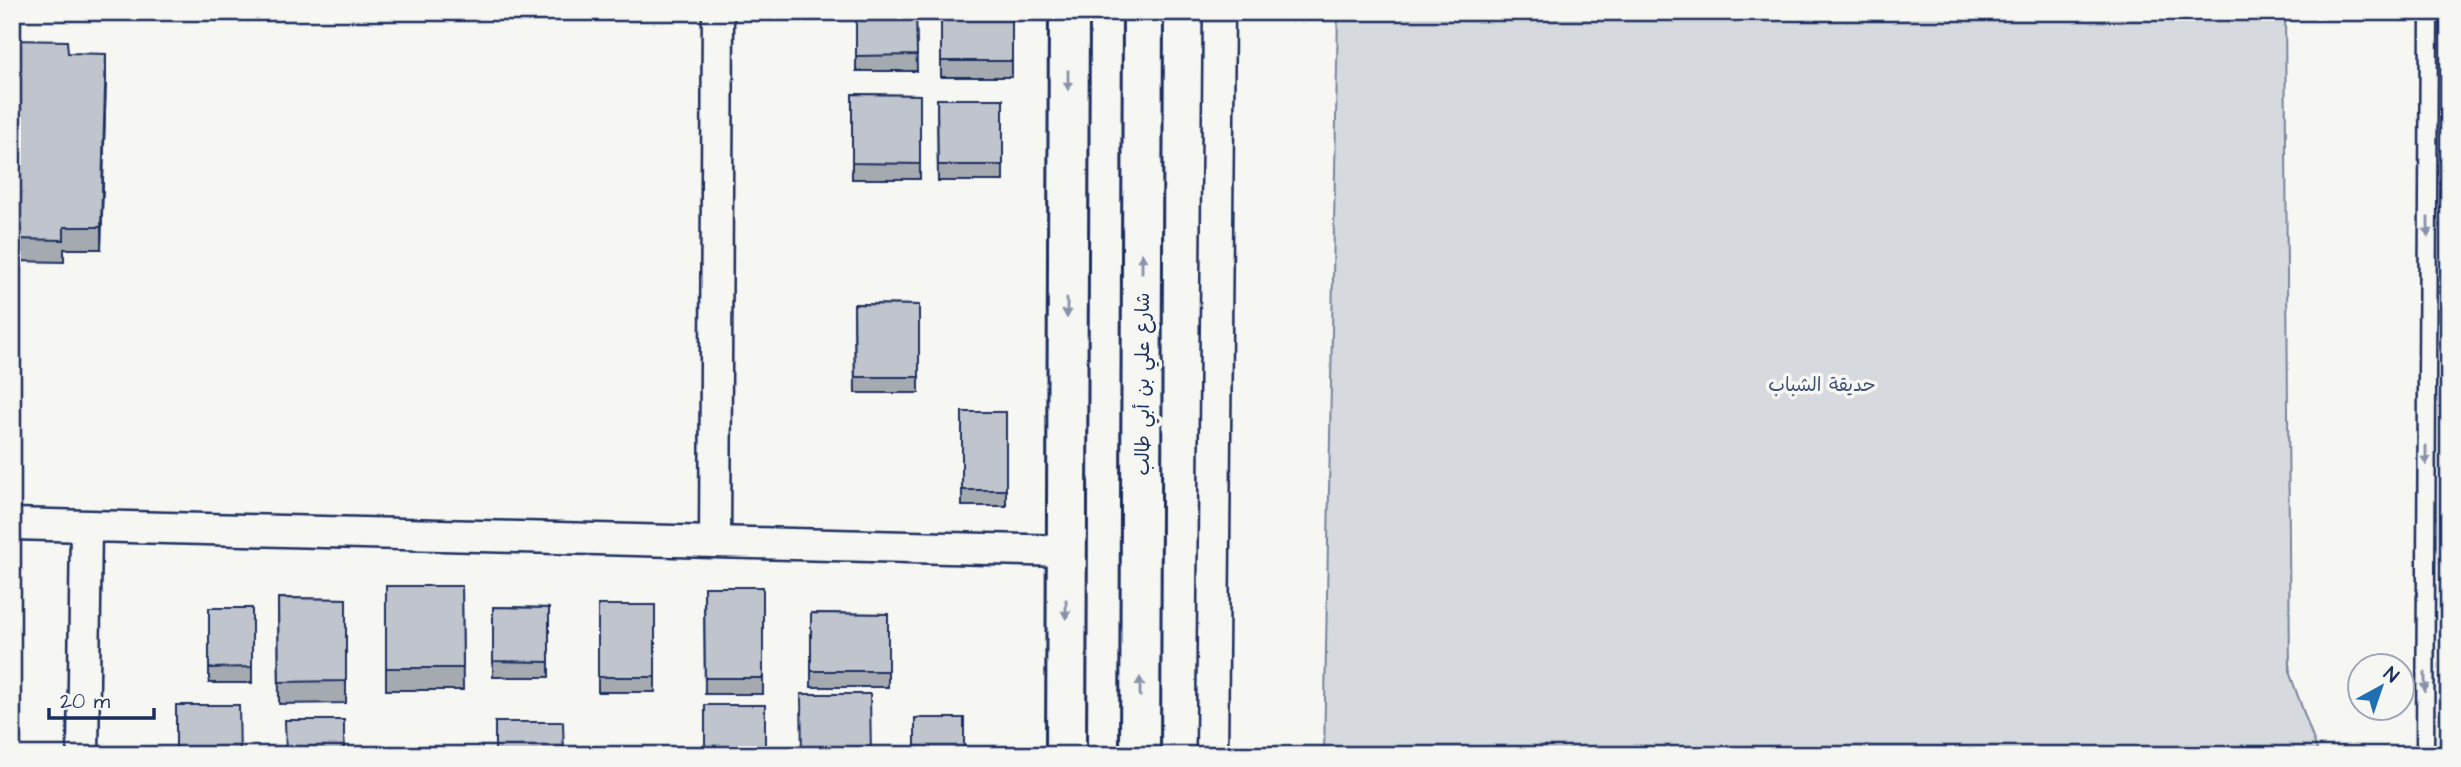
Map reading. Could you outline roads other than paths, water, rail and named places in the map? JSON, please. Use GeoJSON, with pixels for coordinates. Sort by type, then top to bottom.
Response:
{"type":"FeatureCollection","features":[{"type":"Feature","properties":{"kind":"street"},"geometry":{"type":"LineString","coordinates":[[715,542],[718,12]]}},
{"type":"Feature","properties":{"kind":"street"},"geometry":{"type":"LineString","coordinates":[[1066,755],[1069,12]]}},
{"type":"Feature","properties":{"kind":"street","name":"شارع علي بن أبي طالب"},"geometry":{"type":"LineString","coordinates":[[1140,755],[1143,12]]}},
{"type":"Feature","properties":{"kind":"street"},"geometry":{"type":"LineString","coordinates":[[1212,755],[1219,12]]}},
{"type":"Feature","properties":{"kind":"street"},"geometry":{"type":"LineString","coordinates":[[12,524],[1066,551]]}},
{"type":"Feature","properties":{"kind":"street"},"geometry":{"type":"LineString","coordinates":[[83,755],[86,526]]}},
{"type":"Feature","properties":{"kind":"lane"},"geometry":{"type":"LineString","coordinates":[[2425,755],[2429,12]]}},
{"type":"Feature","properties":{"kind":"park label","name":"حديقة الشباب"},"geometry":{"type":"Point","coordinates":[1822,384]}}]}
